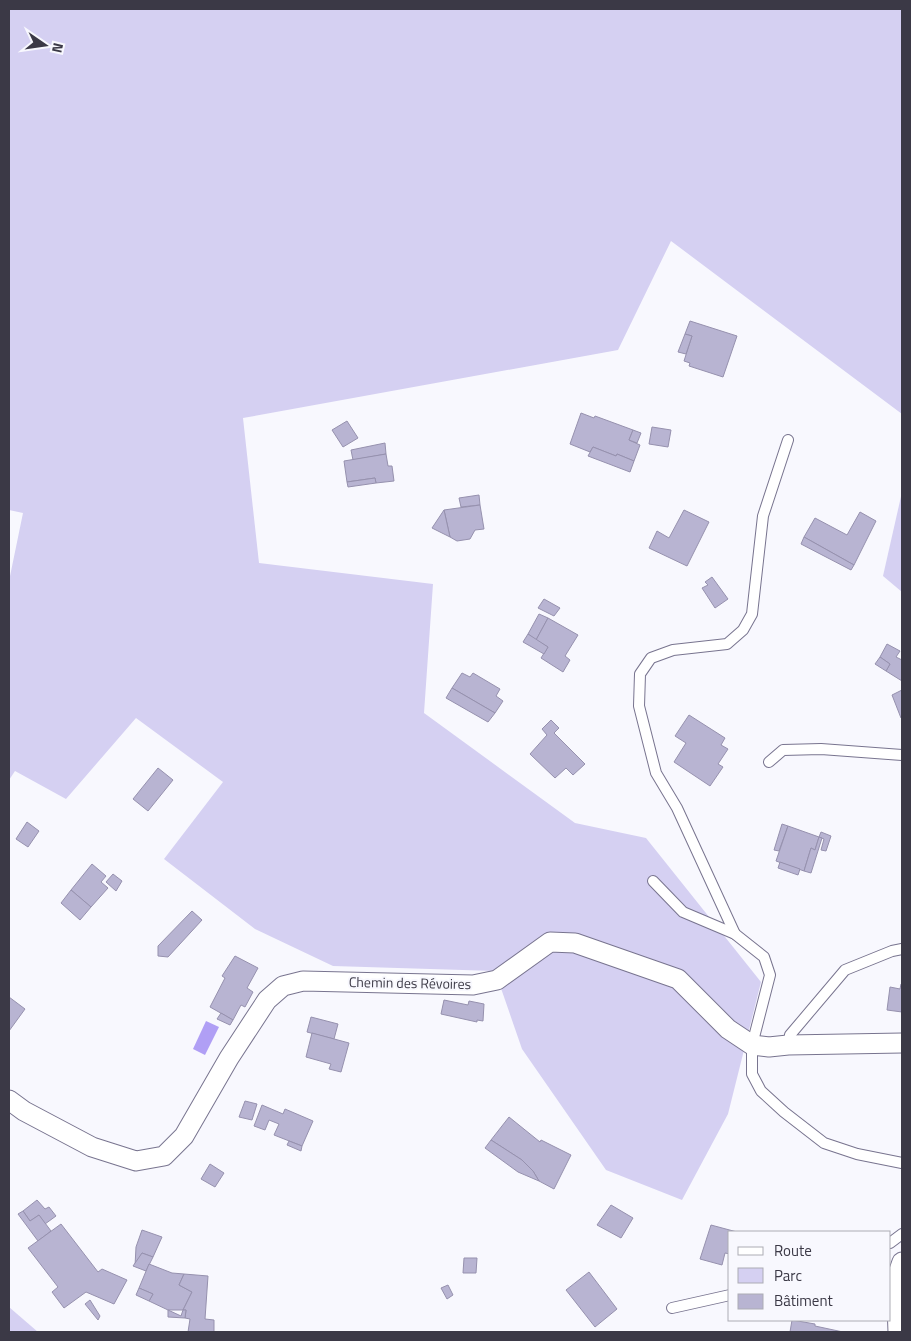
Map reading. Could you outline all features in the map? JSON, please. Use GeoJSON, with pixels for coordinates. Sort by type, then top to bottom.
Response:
{"type":"FeatureCollection","features":[{"type":"Feature","properties":{"kind":"street","name":"Chemin des Révoires"},"geometry":{"type":"LineString","coordinates":[[9,1100],[24,1111],[92,1147],[136,1161],[164,1156],[184,1136],[234,1050],[268,1000],[283,986],[303,981],[473,985],[497,980],[550,942],[575,943],[678,979],[728,1029],[752,1044],[769,1047],[902,1043]]}},
{"type":"Feature","properties":{"kind":"street"},"geometry":{"type":"LineString","coordinates":[[898,1332],[896,1279],[902,1263]]}},
{"type":"Feature","properties":{"kind":"lane"},"geometry":{"type":"LineString","coordinates":[[735,934],[677,808],[656,773],[639,706],[640,674],[651,658],[672,650],[727,644],[743,630],[752,614],[763,516],[788,440]]}},
{"type":"Feature","properties":{"kind":"lane"},"geometry":{"type":"LineString","coordinates":[[769,762],[783,750],[821,749],[902,755]]}},
{"type":"Feature","properties":{"kind":"lane"},"geometry":{"type":"LineString","coordinates":[[653,881],[683,912],[735,934],[764,957],[770,975],[752,1044],[752,1074],[761,1090],[784,1112],[824,1143],[857,1154],[902,1162]]}},
{"type":"Feature","properties":{"kind":"lane"},"geometry":{"type":"LineString","coordinates":[[788,1045],[790,1035],[845,970],[892,951],[902,949]]}},
{"type":"Feature","properties":{"kind":"lane"},"geometry":{"type":"LineString","coordinates":[[891,1242],[902,1234]]}},
{"type":"Feature","properties":{"kind":"lane"},"geometry":{"type":"LineString","coordinates":[[672,1308],[728,1296]]}},
{"type":"Feature","properties":{"kind":"green space"},"geometry":{"type":"Polygon","coordinates":[[[9,9],[902,9],[902,414],[671,241],[618,350],[243,418],[259,563],[433,584],[424,713],[575,823],[646,838],[761,982],[728,1114],[682,1200],[606,1170],[522,1049],[495,971],[333,966],[255,929],[164,859],[223,782],[136,718],[66,799],[15,771],[9,780],[9,581],[23,513],[9,510],[9,9]]]}},
{"type":"Feature","properties":{"kind":"green space"},"geometry":{"type":"Polygon","coordinates":[[[902,492],[902,592],[883,576],[902,492]]]}},
{"type":"Feature","properties":{"kind":"green space"},"geometry":{"type":"Polygon","coordinates":[[[9,1307],[38,1332],[9,1332],[9,1307]]]}},
{"type":"Feature","properties":{"kind":"shaded area"},"geometry":{"type":"Polygon","coordinates":[[[206,1021],[219,1027],[205,1055],[193,1049],[206,1021]]]}},
{"type":"Feature","properties":{"kind":"building"},"geometry":{"type":"Polygon","coordinates":[[[690,321],[737,336],[723,377],[689,366],[690,363],[684,361],[692,336],[685,334],[690,321]]]}},
{"type":"Feature","properties":{"kind":"building"},"geometry":{"type":"Polygon","coordinates":[[[685,334],[692,336],[686,354],[678,352],[685,334]]]}},
{"type":"Feature","properties":{"kind":"building"},"geometry":{"type":"Polygon","coordinates":[[[581,413],[633,430],[629,440],[640,445],[634,461],[593,447],[590,452],[570,444],[581,413]]]}},
{"type":"Feature","properties":{"kind":"building"},"geometry":{"type":"Polygon","coordinates":[[[347,421],[358,438],[343,447],[332,430],[347,421]]]}},
{"type":"Feature","properties":{"kind":"building"},"geometry":{"type":"Polygon","coordinates":[[[652,427],[671,430],[668,447],[649,444],[652,427]]]}},
{"type":"Feature","properties":{"kind":"building"},"geometry":{"type":"Polygon","coordinates":[[[633,430],[641,433],[637,443],[629,440],[633,430]]]}},
{"type":"Feature","properties":{"kind":"building"},"geometry":{"type":"Polygon","coordinates":[[[385,443],[386,454],[353,460],[351,450],[385,443]]]}},
{"type":"Feature","properties":{"kind":"building"},"geometry":{"type":"Polygon","coordinates":[[[593,447],[634,461],[630,472],[588,456],[593,447]]]}},
{"type":"Feature","properties":{"kind":"building"},"geometry":{"type":"Polygon","coordinates":[[[386,454],[388,466],[392,466],[394,481],[376,483],[375,478],[347,482],[344,461],[386,454]]]}},
{"type":"Feature","properties":{"kind":"building"},"geometry":{"type":"Polygon","coordinates":[[[375,478],[376,483],[348,487],[347,482],[375,478]]]}},
{"type":"Feature","properties":{"kind":"building"},"geometry":{"type":"Polygon","coordinates":[[[479,495],[480,505],[461,507],[459,498],[479,495]]]}},
{"type":"Feature","properties":{"kind":"building"},"geometry":{"type":"Polygon","coordinates":[[[480,505],[484,529],[475,530],[470,539],[457,541],[450,537],[444,510],[480,505]]]}},
{"type":"Feature","properties":{"kind":"building"},"geometry":{"type":"Polygon","coordinates":[[[444,510],[450,537],[432,528],[444,510]]]}},
{"type":"Feature","properties":{"kind":"building"},"geometry":{"type":"Polygon","coordinates":[[[684,510],[709,522],[687,566],[649,548],[657,531],[669,538],[684,510]]]}},
{"type":"Feature","properties":{"kind":"building"},"geometry":{"type":"Polygon","coordinates":[[[860,512],[876,521],[854,565],[804,537],[815,518],[847,535],[860,512]]]}},
{"type":"Feature","properties":{"kind":"building"},"geometry":{"type":"Polygon","coordinates":[[[804,537],[854,565],[851,570],[801,544],[804,537]]]}},
{"type":"Feature","properties":{"kind":"building"},"geometry":{"type":"Polygon","coordinates":[[[712,577],[728,599],[715,608],[702,588],[708,585],[705,582],[712,577]]]}},
{"type":"Feature","properties":{"kind":"building"},"geometry":{"type":"Polygon","coordinates":[[[544,599],[560,608],[554,616],[538,608],[544,599]]]}},
{"type":"Feature","properties":{"kind":"building"},"geometry":{"type":"Polygon","coordinates":[[[539,614],[548,618],[536,640],[528,634],[539,614]]]}},
{"type":"Feature","properties":{"kind":"building"},"geometry":{"type":"Polygon","coordinates":[[[548,618],[578,635],[565,656],[570,660],[563,672],[541,658],[548,647],[536,640],[548,618]]]}},
{"type":"Feature","properties":{"kind":"building"},"geometry":{"type":"Polygon","coordinates":[[[528,634],[548,647],[544,654],[523,642],[528,634]]]}},
{"type":"Feature","properties":{"kind":"building"},"geometry":{"type":"Polygon","coordinates":[[[887,644],[900,651],[896,657],[902,660],[902,681],[886,671],[890,664],[880,657],[887,644]]]}},
{"type":"Feature","properties":{"kind":"building"},"geometry":{"type":"Polygon","coordinates":[[[880,657],[890,664],[886,671],[875,664],[880,657]]]}},
{"type":"Feature","properties":{"kind":"building"},"geometry":{"type":"Polygon","coordinates":[[[462,673],[470,677],[473,673],[500,689],[496,696],[503,701],[495,713],[452,688],[462,673]]]}},
{"type":"Feature","properties":{"kind":"building"},"geometry":{"type":"Polygon","coordinates":[[[452,688],[495,713],[488,722],[446,698],[452,688]]]}},
{"type":"Feature","properties":{"kind":"building"},"geometry":{"type":"Polygon","coordinates":[[[902,690],[902,717],[901,718],[892,695],[902,690]]]}},
{"type":"Feature","properties":{"kind":"building"},"geometry":{"type":"Polygon","coordinates":[[[689,715],[725,738],[721,745],[728,749],[718,764],[723,767],[710,786],[674,762],[686,743],[675,736],[689,715]]]}},
{"type":"Feature","properties":{"kind":"building"},"geometry":{"type":"Polygon","coordinates":[[[551,720],[559,728],[554,733],[585,764],[573,775],[566,768],[555,778],[530,754],[547,735],[542,729],[551,720]]]}},
{"type":"Feature","properties":{"kind":"building"},"geometry":{"type":"Polygon","coordinates":[[[158,768],[173,780],[148,811],[133,799],[158,768]]]}},
{"type":"Feature","properties":{"kind":"building"},"geometry":{"type":"Polygon","coordinates":[[[27,822],[39,831],[28,847],[16,839],[27,822]]]}},
{"type":"Feature","properties":{"kind":"building"},"geometry":{"type":"Polygon","coordinates":[[[782,824],[788,826],[779,851],[774,850],[782,824]]]}},
{"type":"Feature","properties":{"kind":"building"},"geometry":{"type":"Polygon","coordinates":[[[788,826],[819,837],[815,850],[811,848],[804,871],[776,861],[788,826]]]}},
{"type":"Feature","properties":{"kind":"building"},"geometry":{"type":"Polygon","coordinates":[[[821,832],[831,836],[826,851],[821,850],[824,839],[819,837],[821,832]]]}},
{"type":"Feature","properties":{"kind":"building"},"geometry":{"type":"Polygon","coordinates":[[[819,837],[822,838],[811,873],[804,871],[811,848],[815,850],[819,837]]]}},
{"type":"Feature","properties":{"kind":"building"},"geometry":{"type":"Polygon","coordinates":[[[780,862],[800,869],[798,875],[778,868],[780,862]]]}},
{"type":"Feature","properties":{"kind":"building"},"geometry":{"type":"Polygon","coordinates":[[[92,864],[106,876],[101,882],[108,888],[91,907],[71,890],[92,864]]]}},
{"type":"Feature","properties":{"kind":"building"},"geometry":{"type":"Polygon","coordinates":[[[113,874],[122,881],[116,891],[106,882],[113,874]]]}},
{"type":"Feature","properties":{"kind":"building"},"geometry":{"type":"Polygon","coordinates":[[[71,890],[91,907],[80,920],[61,903],[71,890]]]}},
{"type":"Feature","properties":{"kind":"building"},"geometry":{"type":"Polygon","coordinates":[[[192,911],[202,920],[168,957],[158,956],[158,946],[192,911]]]}},
{"type":"Feature","properties":{"kind":"building"},"geometry":{"type":"Polygon","coordinates":[[[235,956],[258,968],[247,988],[253,992],[245,1007],[241,1005],[233,1020],[210,1007],[225,978],[222,976],[235,956]]]}},
{"type":"Feature","properties":{"kind":"building"},"geometry":{"type":"Polygon","coordinates":[[[901,984],[902,1012],[887,1010],[890,987],[900,989],[901,984]]]}},
{"type":"Feature","properties":{"kind":"building"},"geometry":{"type":"Polygon","coordinates":[[[9,997],[25,1009],[9,1031],[9,997]]]}},
{"type":"Feature","properties":{"kind":"building"},"geometry":{"type":"Polygon","coordinates":[[[444,1000],[468,1005],[469,1001],[484,1004],[483,1021],[477,1020],[477,1022],[441,1014],[444,1000]]]}},
{"type":"Feature","properties":{"kind":"building"},"geometry":{"type":"Polygon","coordinates":[[[221,1013],[233,1020],[230,1025],[217,1019],[221,1013]]]}},
{"type":"Feature","properties":{"kind":"building"},"geometry":{"type":"Polygon","coordinates":[[[311,1017],[338,1024],[334,1039],[307,1032],[311,1017]]]}},
{"type":"Feature","properties":{"kind":"building"},"geometry":{"type":"Polygon","coordinates":[[[312,1033],[349,1043],[341,1072],[329,1069],[331,1064],[306,1057],[312,1033]]]}},
{"type":"Feature","properties":{"kind":"building"},"geometry":{"type":"Polygon","coordinates":[[[245,1101],[257,1104],[252,1120],[239,1117],[245,1101]]]}},
{"type":"Feature","properties":{"kind":"building"},"geometry":{"type":"Polygon","coordinates":[[[262,1105],[283,1114],[285,1109],[313,1121],[302,1146],[274,1135],[279,1124],[269,1120],[265,1130],[254,1126],[262,1105]]]}},
{"type":"Feature","properties":{"kind":"building"},"geometry":{"type":"Polygon","coordinates":[[[509,1117],[540,1142],[541,1140],[571,1155],[554,1189],[539,1181],[533,1171],[522,1160],[491,1140],[509,1117]]]}},
{"type":"Feature","properties":{"kind":"building"},"geometry":{"type":"Polygon","coordinates":[[[491,1140],[522,1160],[533,1171],[539,1181],[518,1172],[485,1148],[491,1140]]]}},
{"type":"Feature","properties":{"kind":"building"},"geometry":{"type":"Polygon","coordinates":[[[289,1141],[302,1146],[301,1151],[287,1145],[289,1141]]]}},
{"type":"Feature","properties":{"kind":"building"},"geometry":{"type":"Polygon","coordinates":[[[210,1164],[224,1173],[215,1187],[201,1179],[210,1164]]]}},
{"type":"Feature","properties":{"kind":"building"},"geometry":{"type":"Polygon","coordinates":[[[37,1200],[45,1209],[49,1207],[56,1216],[45,1224],[39,1215],[30,1221],[23,1211],[37,1200]]]}},
{"type":"Feature","properties":{"kind":"building"},"geometry":{"type":"Polygon","coordinates":[[[611,1205],[633,1218],[621,1238],[597,1225],[611,1205]]]}},
{"type":"Feature","properties":{"kind":"building"},"geometry":{"type":"Polygon","coordinates":[[[23,1211],[30,1221],[39,1215],[51,1231],[38,1241],[18,1214],[23,1211]]]}},
{"type":"Feature","properties":{"kind":"building"},"geometry":{"type":"Polygon","coordinates":[[[61,1224],[98,1272],[102,1269],[127,1280],[114,1304],[86,1292],[64,1308],[52,1292],[58,1287],[28,1248],[61,1224]]]}},
{"type":"Feature","properties":{"kind":"building"},"geometry":{"type":"Polygon","coordinates":[[[711,1225],[733,1231],[728,1231],[728,1254],[725,1253],[722,1265],[700,1259],[711,1225]]]}},
{"type":"Feature","properties":{"kind":"building"},"geometry":{"type":"Polygon","coordinates":[[[142,1230],[162,1237],[153,1257],[142,1253],[135,1266],[136,1247],[142,1230]]]}},
{"type":"Feature","properties":{"kind":"building"},"geometry":{"type":"Polygon","coordinates":[[[142,1253],[153,1257],[146,1271],[133,1266],[142,1253]]]}},
{"type":"Feature","properties":{"kind":"building"},"geometry":{"type":"Polygon","coordinates":[[[464,1258],[477,1258],[476,1273],[463,1273],[464,1258]]]}},
{"type":"Feature","properties":{"kind":"building"},"geometry":{"type":"Polygon","coordinates":[[[149,1264],[172,1273],[184,1274],[179,1285],[192,1292],[183,1310],[168,1310],[149,1301],[153,1294],[139,1288],[149,1264]]]}},
{"type":"Feature","properties":{"kind":"building"},"geometry":{"type":"Polygon","coordinates":[[[589,1272],[617,1309],[595,1327],[566,1290],[589,1272]]]}},
{"type":"Feature","properties":{"kind":"building"},"geometry":{"type":"Polygon","coordinates":[[[184,1274],[208,1276],[205,1319],[214,1320],[214,1332],[188,1332],[190,1319],[185,1318],[186,1310],[183,1310],[192,1292],[179,1285],[184,1274]]]}},
{"type":"Feature","properties":{"kind":"building"},"geometry":{"type":"Polygon","coordinates":[[[448,1285],[453,1295],[447,1299],[441,1288],[448,1285]]]}},
{"type":"Feature","properties":{"kind":"building"},"geometry":{"type":"Polygon","coordinates":[[[139,1288],[153,1294],[149,1301],[136,1295],[139,1288]]]}},
{"type":"Feature","properties":{"kind":"building"},"geometry":{"type":"Polygon","coordinates":[[[90,1300],[100,1316],[98,1320],[85,1304],[90,1300]]]}},
{"type":"Feature","properties":{"kind":"building"},"geometry":{"type":"Polygon","coordinates":[[[168,1310],[181,1316],[183,1310],[186,1310],[185,1318],[168,1317],[168,1310]]]}},
{"type":"Feature","properties":{"kind":"building"},"geometry":{"type":"Polygon","coordinates":[[[792,1321],[798,1321],[843,1332],[790,1332],[792,1321]]]}}]}
